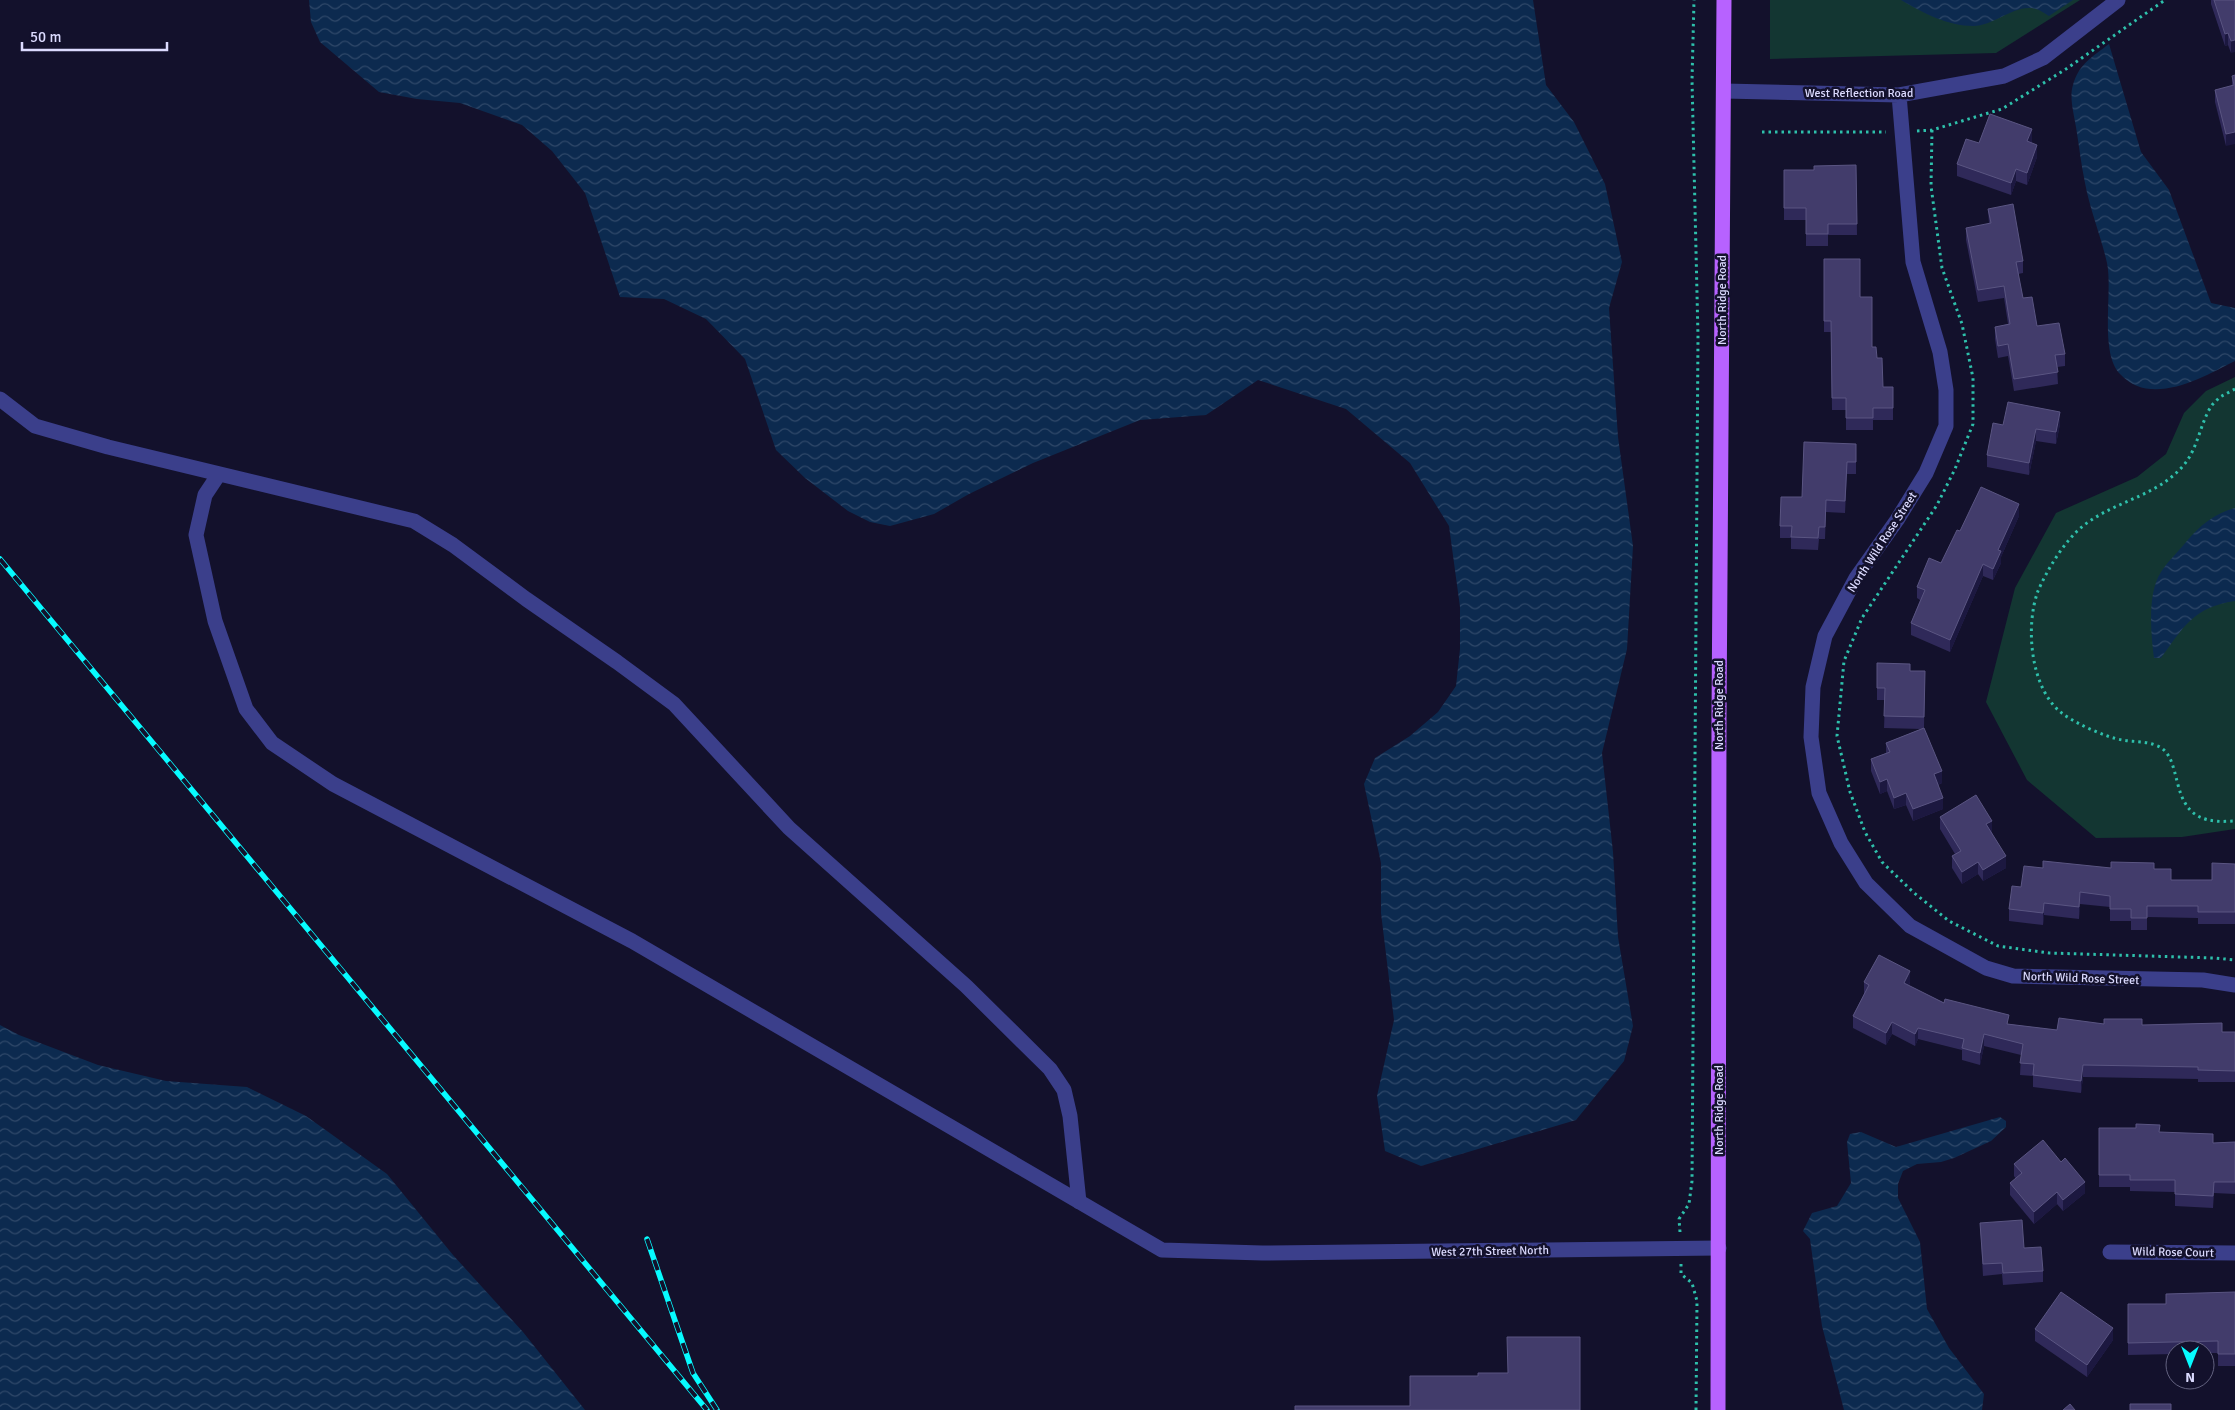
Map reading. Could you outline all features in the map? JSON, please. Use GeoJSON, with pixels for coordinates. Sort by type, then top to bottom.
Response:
{"type":"FeatureCollection","features":[{"type":"Feature","properties":{"kind":"main road","name":"North Ridge Road"},"geometry":{"type":"LineString","coordinates":[[1718,1410],[1719,717],[1724,0]]}},
{"type":"Feature","properties":{"kind":"street","name":"West Reflection Road"},"geometry":{"type":"LineString","coordinates":[[1724,91],[1899,95],[2004,76],[2042,58],[2118,0]]}},
{"type":"Feature","properties":{"kind":"street","name":"North Wild Rose Street"},"geometry":{"type":"LineString","coordinates":[[1899,95],[1913,262],[1940,352],[1946,390],[1946,426],[1926,473],[1897,520],[1856,578],[1825,636],[1813,687],[1811,737],[1819,793],[1841,843],[1866,883],[1910,926],[1986,968],[2013,976],[2203,980],[2235,985]]}},
{"type":"Feature","properties":{"kind":"street"},"geometry":{"type":"LineString","coordinates":[[0,399],[35,426],[108,447],[414,521],[453,545],[674,704],[789,828],[966,986],[1050,1069],[1064,1090],[1070,1116],[1079,1202]]}},
{"type":"Feature","properties":{"kind":"street","name":"West 27th Street North"},"geometry":{"type":"LineString","coordinates":[[219,474],[205,495],[196,535],[215,621],[246,709],[272,742],[333,784],[632,941],[1162,1250],[1262,1253],[1719,1248]]}},
{"type":"Feature","properties":{"kind":"street","name":"Wild Rose Court"},"geometry":{"type":"LineString","coordinates":[[2110,1252],[2235,1253]]}},
{"type":"Feature","properties":{"kind":"path"},"geometry":{"type":"LineString","coordinates":[[1694,0],[1692,80],[1698,346],[1692,1181],[1688,1204],[1679,1219],[1681,1274],[1692,1284],[1697,1302],[1696,1410]]}},
{"type":"Feature","properties":{"kind":"path"},"geometry":{"type":"LineString","coordinates":[[1932,130],[1931,186],[1942,268],[1962,324],[1973,378],[1973,424],[1956,470],[1942,496],[1862,618],[1844,662],[1838,736],[1850,792],[1865,832],[1882,862],[1913,892],[1948,921],[1998,946],[2049,954],[2235,960]]}},
{"type":"Feature","properties":{"kind":"path"},"geometry":{"type":"LineString","coordinates":[[2235,389],[2220,397],[2212,405],[2184,465],[2165,483],[2141,497],[2096,517],[2082,526],[2064,545],[2038,591],[2033,618],[2033,660],[2037,676],[2052,703],[2061,713],[2074,722],[2119,739],[2155,744],[2165,749],[2170,756],[2177,787],[2184,803],[2193,812],[2215,821],[2235,821]]}},
{"type":"Feature","properties":{"kind":"green space"},"geometry":{"type":"Polygon","coordinates":[[[1770,0],[2080,0],[1996,53],[1770,59],[1770,0]]]}},
{"type":"Feature","properties":{"kind":"green space"},"geometry":{"type":"Polygon","coordinates":[[[2235,377],[2235,829],[2182,837],[2096,838],[2027,780],[1986,702],[2015,588],[2056,513],[2137,477],[2166,454],[2184,413],[2206,391],[2235,377]]]}},
{"type":"Feature","properties":{"kind":"water"},"geometry":{"type":"Polygon","coordinates":[[[309,0],[1533,0],[1546,85],[1574,122],[1605,184],[1622,262],[1609,308],[1618,437],[1633,546],[1627,649],[1602,753],[1613,852],[1618,937],[1633,1026],[1624,1061],[1576,1120],[1421,1166],[1385,1151],[1377,1096],[1394,1020],[1381,913],[1381,863],[1364,784],[1375,758],[1410,736],[1438,712],[1456,686],[1460,649],[1460,607],[1449,526],[1410,463],[1346,409],[1258,380],[1206,415],[1140,420],[1033,463],[969,494],[934,514],[890,526],[870,522],[848,511],[805,478],[776,450],[745,359],[706,319],[664,299],[620,297],[585,193],[552,151],[522,125],[460,103],[417,99],[379,92],[320,42],[311,22],[309,0]]]}},
{"type":"Feature","properties":{"kind":"water"},"geometry":{"type":"Polygon","coordinates":[[[1901,0],[2073,0],[2049,16],[2038,10],[2020,9],[1981,25],[1973,26],[1945,21],[1901,0]]]}},
{"type":"Feature","properties":{"kind":"water"},"geometry":{"type":"Polygon","coordinates":[[[2109,44],[2141,152],[2169,190],[2211,303],[2235,308],[2235,361],[2193,381],[2162,389],[2147,389],[2133,384],[2120,374],[2114,364],[2108,337],[2107,263],[2087,193],[2072,106],[2072,90],[2079,72],[2092,57],[2109,44]]]}},
{"type":"Feature","properties":{"kind":"water"},"geometry":{"type":"Polygon","coordinates":[[[2235,508],[2235,601],[2209,608],[2190,620],[2161,658],[2154,658],[2151,614],[2154,591],[2161,572],[2191,536],[2202,526],[2221,513],[2235,508]]]}},
{"type":"Feature","properties":{"kind":"water"},"geometry":{"type":"Polygon","coordinates":[[[0,1025],[19,1035],[98,1065],[166,1081],[247,1087],[306,1116],[387,1174],[453,1255],[523,1332],[585,1410],[0,1410],[0,1025]]]}},
{"type":"Feature","properties":{"kind":"water"},"geometry":{"type":"Polygon","coordinates":[[[2000,1117],[2006,1121],[2006,1127],[1991,1141],[1954,1158],[1941,1162],[1917,1164],[1903,1171],[1898,1184],[1898,1198],[1920,1242],[1927,1309],[1949,1348],[1984,1394],[1982,1410],[1844,1410],[1822,1326],[1810,1239],[1803,1231],[1812,1213],[1837,1206],[1851,1183],[1847,1142],[1850,1134],[1861,1132],[1896,1147],[2000,1117]]]}},
{"type":"Feature","properties":{"kind":"building"},"geometry":{"type":"Polygon","coordinates":[[[2214,0],[2235,0],[2235,40],[2231,41],[2228,33],[2225,34],[2214,0]]]}},
{"type":"Feature","properties":{"kind":"building"},"geometry":{"type":"Polygon","coordinates":[[[2235,75],[2235,132],[2226,134],[2215,90],[2234,85],[2232,76],[2235,75]]]}},
{"type":"Feature","properties":{"kind":"building"},"geometry":{"type":"Polygon","coordinates":[[[1990,114],[2032,129],[2027,141],[2037,145],[2027,173],[2016,169],[2011,183],[1957,164],[1966,139],[1979,143],[1990,114]]]}},
{"type":"Feature","properties":{"kind":"building"},"geometry":{"type":"Polygon","coordinates":[[[1856,165],[1857,224],[1828,224],[1828,234],[1806,234],[1806,208],[1784,208],[1784,170],[1814,170],[1814,166],[1856,165]]]}},
{"type":"Feature","properties":{"kind":"building"},"geometry":{"type":"Polygon","coordinates":[[[2013,204],[2023,261],[2016,262],[2023,298],[2032,297],[2037,326],[2059,323],[2065,354],[2055,355],[2058,372],[2014,379],[2008,344],[1998,346],[1995,327],[2010,324],[2004,286],[1978,290],[1966,228],[1991,223],[1988,209],[2013,204]]]}},
{"type":"Feature","properties":{"kind":"building"},"geometry":{"type":"Polygon","coordinates":[[[1824,259],[1860,259],[1860,297],[1872,297],[1872,347],[1876,347],[1877,358],[1882,358],[1883,387],[1893,387],[1893,408],[1873,408],[1873,418],[1846,418],[1846,398],[1832,398],[1831,321],[1824,321],[1824,259]]]}},
{"type":"Feature","properties":{"kind":"building"},"geometry":{"type":"Polygon","coordinates":[[[2008,402],[2060,412],[2056,432],[2036,429],[2029,463],[1987,455],[1993,423],[2003,425],[2008,402]]]}},
{"type":"Feature","properties":{"kind":"building"},"geometry":{"type":"Polygon","coordinates":[[[1804,442],[1856,444],[1856,462],[1847,462],[1845,501],[1826,500],[1825,527],[1819,527],[1818,538],[1791,537],[1792,526],[1780,526],[1781,497],[1802,497],[1804,442]]]}},
{"type":"Feature","properties":{"kind":"building"},"geometry":{"type":"Polygon","coordinates":[[[1981,487],[2019,504],[1998,550],[2001,551],[1993,569],[1983,564],[1950,640],[1911,623],[1925,590],[1917,587],[1929,558],[1941,563],[1957,530],[1960,531],[1981,487]]]}},
{"type":"Feature","properties":{"kind":"building"},"geometry":{"type":"Polygon","coordinates":[[[1877,663],[1910,664],[1910,671],[1925,671],[1924,717],[1884,716],[1885,688],[1877,688],[1877,663]]]}},
{"type":"Feature","properties":{"kind":"building"},"geometry":{"type":"Polygon","coordinates":[[[1924,728],[1942,771],[1934,774],[1943,798],[1913,809],[1906,793],[1894,798],[1887,779],[1880,782],[1871,759],[1890,752],[1886,743],[1924,728]]]}},
{"type":"Feature","properties":{"kind":"building"},"geometry":{"type":"Polygon","coordinates":[[[1976,795],[1992,821],[1986,824],[2006,856],[1983,870],[1978,862],[1962,872],[1952,856],[1961,851],[1940,817],[1976,795]]]}},
{"type":"Feature","properties":{"kind":"building"},"geometry":{"type":"Polygon","coordinates":[[[2043,861],[2111,868],[2111,862],[2154,863],[2154,869],[2171,869],[2171,880],[2212,880],[2212,863],[2235,864],[2235,912],[2198,912],[2198,906],[2147,906],[2147,918],[2131,918],[2131,909],[2110,909],[2110,896],[2080,892],[2079,907],[2044,903],[2043,913],[2009,909],[2012,886],[2021,887],[2024,866],[2043,868],[2043,861]]]}},
{"type":"Feature","properties":{"kind":"building"},"geometry":{"type":"Polygon","coordinates":[[[1879,955],[1910,971],[1904,983],[1944,1003],[1945,999],[2009,1015],[2007,1024],[2057,1030],[2059,1018],[2104,1024],[2104,1019],[2142,1019],[2142,1025],[2222,1023],[2222,1032],[2235,1032],[2235,1071],[2198,1070],[2198,1067],[2083,1065],[2081,1081],[2033,1075],[2034,1064],[2020,1063],[2023,1044],[1984,1034],[1980,1053],[1962,1048],[1964,1039],[1918,1028],[1915,1034],[1892,1022],[1886,1033],[1853,1016],[1869,985],[1864,982],[1879,955]]]}},
{"type":"Feature","properties":{"kind":"building"},"geometry":{"type":"Polygon","coordinates":[[[2136,1124],[2160,1125],[2159,1132],[2213,1134],[2213,1143],[2235,1142],[2235,1182],[2214,1182],[2213,1196],[2175,1194],[2175,1180],[2130,1180],[2130,1175],[2099,1175],[2099,1128],[2136,1128],[2136,1124]]]}},
{"type":"Feature","properties":{"kind":"building"},"geometry":{"type":"Polygon","coordinates":[[[2043,1140],[2061,1162],[2065,1158],[2085,1182],[2063,1200],[2057,1192],[2034,1212],[2010,1183],[2022,1173],[2014,1164],[2043,1140]]]}},
{"type":"Feature","properties":{"kind":"building"},"geometry":{"type":"Polygon","coordinates":[[[2022,1220],[2024,1248],[2041,1247],[2043,1271],[2003,1273],[2002,1263],[1983,1264],[1980,1223],[2022,1220]]]}},
{"type":"Feature","properties":{"kind":"building"},"geometry":{"type":"Polygon","coordinates":[[[2061,1292],[2113,1328],[2087,1365],[2035,1329],[2061,1292]]]}},
{"type":"Feature","properties":{"kind":"building"},"geometry":{"type":"Polygon","coordinates":[[[2235,1292],[2235,1354],[2218,1354],[2218,1341],[2215,1340],[2165,1340],[2165,1342],[2128,1343],[2128,1304],[2166,1304],[2166,1294],[2235,1292]]]}},
{"type":"Feature","properties":{"kind":"building"},"geometry":{"type":"Polygon","coordinates":[[[1507,1337],[1580,1337],[1580,1410],[1295,1410],[1295,1406],[1410,1406],[1410,1376],[1478,1376],[1478,1373],[1508,1373],[1507,1337]]]}},
{"type":"Feature","properties":{"kind":"building"},"geometry":{"type":"Polygon","coordinates":[[[2070,1404],[2075,1410],[2063,1410],[2070,1404]]]}},
{"type":"Feature","properties":{"kind":"building"},"geometry":{"type":"Polygon","coordinates":[[[2130,1404],[2171,1404],[2171,1410],[2130,1410],[2130,1404]]]}},
{"type":"Feature","properties":{"kind":"railway"},"geometry":{"type":"LineString","coordinates":[[0,559],[707,1410]]}},
{"type":"Feature","properties":{"kind":"railway"},"geometry":{"type":"LineString","coordinates":[[647,1239],[693,1373],[717,1410]]}}]}
